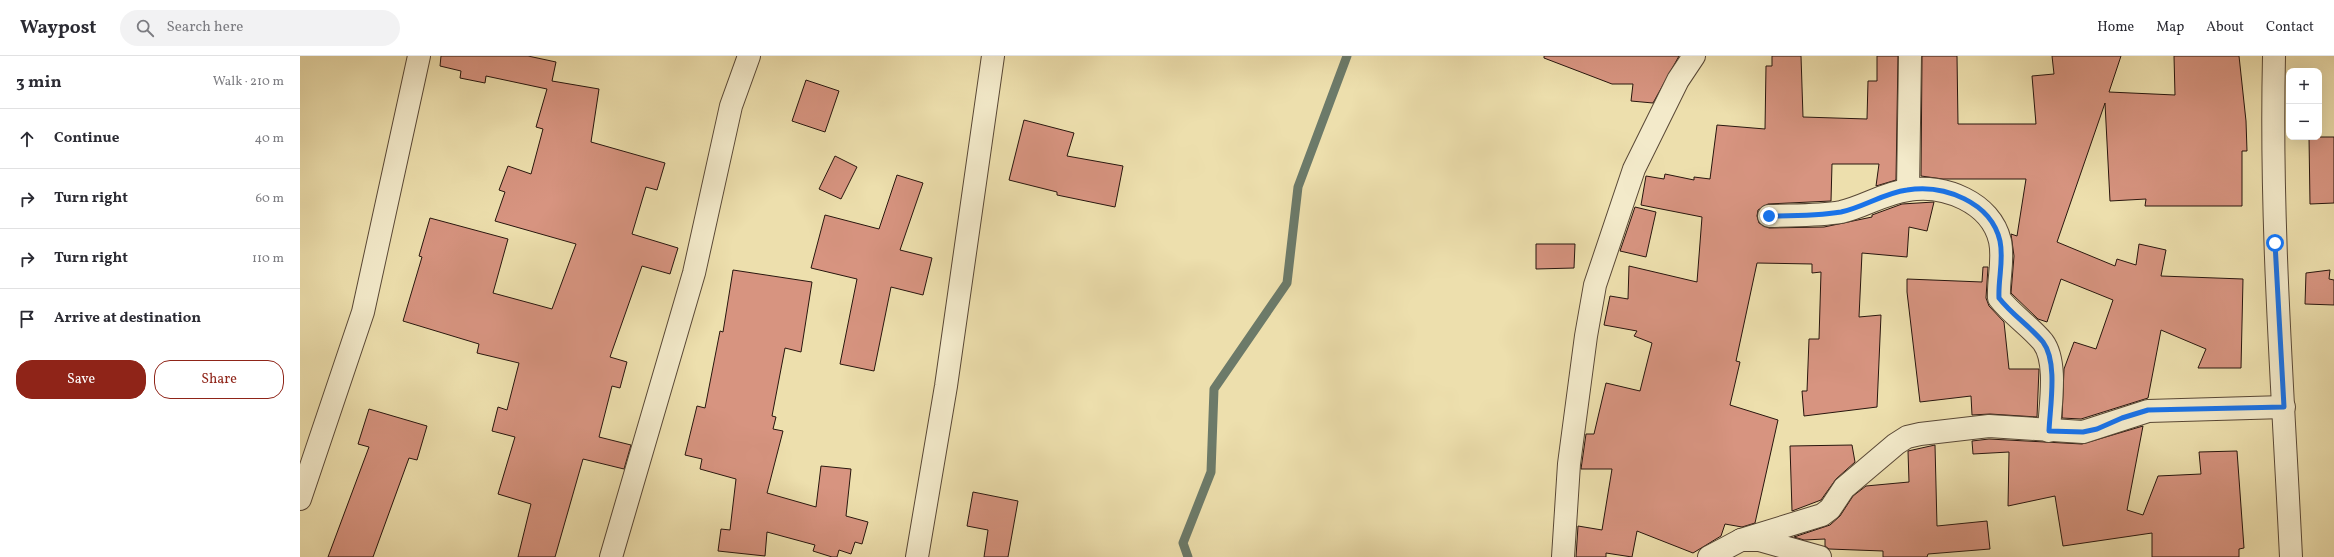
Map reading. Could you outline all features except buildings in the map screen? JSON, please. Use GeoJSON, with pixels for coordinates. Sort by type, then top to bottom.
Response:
{"type":"FeatureCollection","features":[{"type":"Feature","properties":{"kind":"street"},"geometry":{"type":"LineString","coordinates":[[300,499],[363,312],[419,56]]}},
{"type":"Feature","properties":{"kind":"street"},"geometry":{"type":"LineString","coordinates":[[611,557],[694,274],[731,106],[749,56]]}},
{"type":"Feature","properties":{"kind":"street"},"geometry":{"type":"LineString","coordinates":[[917,557],[946,386],[993,56]]}},
{"type":"Feature","properties":{"kind":"street"},"geometry":{"type":"LineString","coordinates":[[1563,557],[1569,464],[1586,336],[1596,286],[1634,169],[1678,80],[1694,56]]}},
{"type":"Feature","properties":{"kind":"street"},"geometry":{"type":"LineString","coordinates":[[1908,190],[1910,56]]}},
{"type":"Feature","properties":{"kind":"street"},"geometry":{"type":"LineString","coordinates":[[2274,56],[2272,143],[2274,212],[2291,557]]}},
{"type":"Feature","properties":{"kind":"street"},"geometry":{"type":"LineString","coordinates":[[1769,216],[1827,214],[1843,211],[1908,190],[1925,189],[1961,197],[1980,208],[1993,223],[2000,241],[2001,264],[1999,298],[2043,342],[2049,352],[2052,366],[2049,431]]}},
{"type":"Feature","properties":{"kind":"street"},"geometry":{"type":"LineString","coordinates":[[1709,557],[1741,540],[1822,515],[1830,509],[1844,488],[1896,444],[1907,437],[1920,434],[1989,426],[2083,432],[2097,429],[2122,418],[2148,410],[2284,407]]}},
{"type":"Feature","properties":{"kind":"street"},"geometry":{"type":"LineString","coordinates":[[1741,540],[1759,540],[1820,557]]}},
{"type":"Feature","properties":{"kind":"waterway"},"geometry":{"type":"LineString","coordinates":[[1188,557],[1183,543],[1211,472],[1214,389],[1287,283],[1298,187],[1347,56]]}},
{"type":"Feature","properties":{"kind":"route"},"geometry":{"type":"LineString","coordinates":[[1769,216],[1827,214],[1843,211],[1891,194],[1908,190],[1925,189],[1961,197],[1980,208],[1993,223],[2000,241],[2001,264],[1998,289],[1999,298],[2004,305],[2043,342],[2049,352],[2052,366],[2049,431],[2066,432],[2083,432],[2097,429],[2122,418],[2148,410],[2284,407],[2275,243]]}}]}
